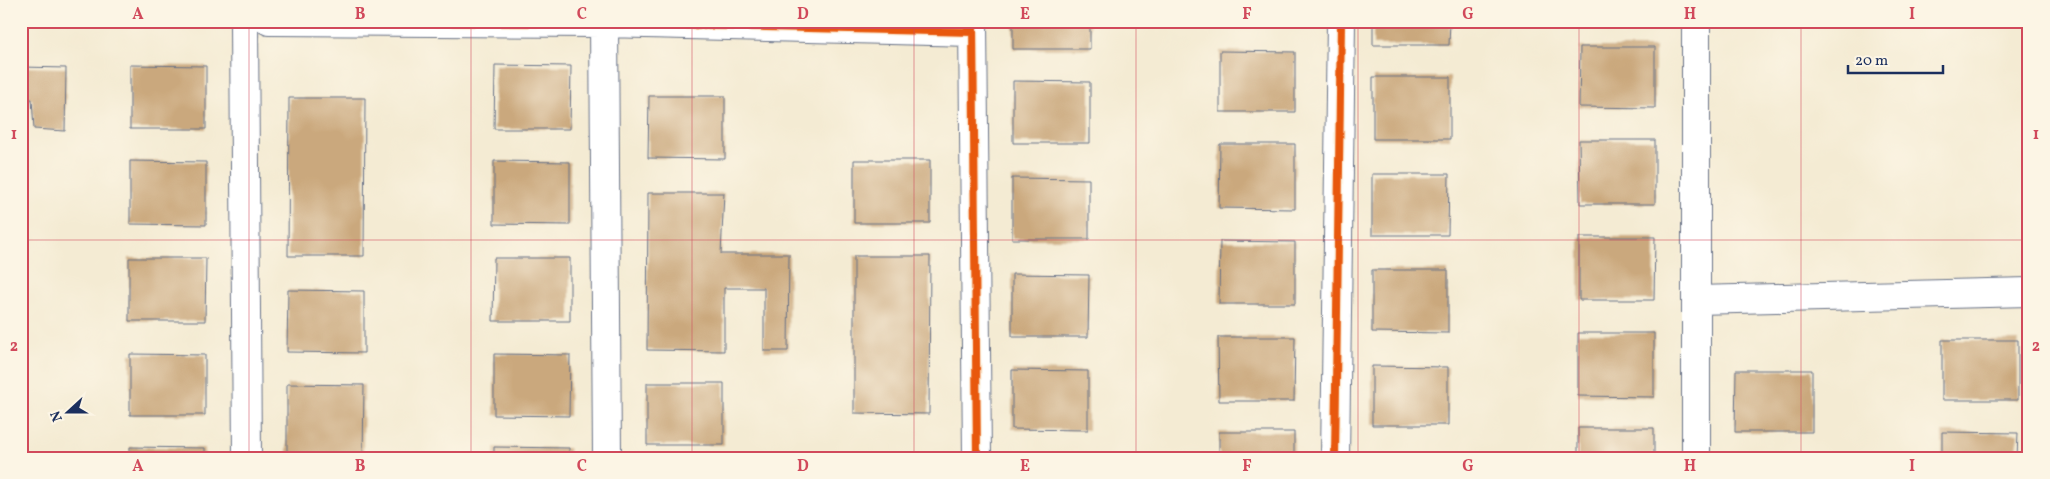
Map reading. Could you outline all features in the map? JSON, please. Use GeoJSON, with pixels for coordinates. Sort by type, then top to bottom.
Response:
{"type":"FeatureCollection","features":[{"type":"Feature","properties":{"kind":"street"},"geometry":{"type":"LineString","coordinates":[[244,21],[247,458]]}},
{"type":"Feature","properties":{"kind":"street"},"geometry":{"type":"LineString","coordinates":[[269,21],[604,22],[973,27],[977,458]]}},
{"type":"Feature","properties":{"kind":"street"},"geometry":{"type":"LineString","coordinates":[[1335,458],[1341,21]]}},
{"type":"Feature","properties":{"kind":"street"},"geometry":{"type":"LineString","coordinates":[[1696,21],[1696,458]]}},
{"type":"Feature","properties":{"kind":"street"},"geometry":{"type":"LineString","coordinates":[[604,22],[607,458]]}},
{"type":"Feature","properties":{"kind":"street"},"geometry":{"type":"LineString","coordinates":[[1697,300],[2029,292]]}},
{"type":"Feature","properties":{"kind":"building"},"geometry":{"type":"Polygon","coordinates":[[[1013,21],[1090,21],[1090,49],[1013,49],[1013,21]]]}},
{"type":"Feature","properties":{"kind":"building"},"geometry":{"type":"Polygon","coordinates":[[[1373,21],[1450,21],[1449,45],[1373,45],[1373,21]]]}},
{"type":"Feature","properties":{"kind":"building"},"geometry":{"type":"Polygon","coordinates":[[[1580,47],[1655,47],[1655,108],[1579,107],[1580,47]]]}},
{"type":"Feature","properties":{"kind":"building"},"geometry":{"type":"Polygon","coordinates":[[[1220,51],[1295,52],[1295,112],[1220,112],[1220,51]]]}},
{"type":"Feature","properties":{"kind":"building"},"geometry":{"type":"Polygon","coordinates":[[[130,65],[206,66],[206,129],[130,129],[130,65]]]}},
{"type":"Feature","properties":{"kind":"building"},"geometry":{"type":"Polygon","coordinates":[[[495,65],[571,66],[570,129],[494,129],[495,65]]]}},
{"type":"Feature","properties":{"kind":"building"},"geometry":{"type":"Polygon","coordinates":[[[21,67],[66,68],[65,131],[34,129],[32,99],[21,100],[21,67]]]}},
{"type":"Feature","properties":{"kind":"building"},"geometry":{"type":"Polygon","coordinates":[[[1373,77],[1450,77],[1450,139],[1373,139],[1373,77]]]}},
{"type":"Feature","properties":{"kind":"building"},"geometry":{"type":"Polygon","coordinates":[[[1013,81],[1090,82],[1090,143],[1013,143],[1013,81]]]}},
{"type":"Feature","properties":{"kind":"building"},"geometry":{"type":"Polygon","coordinates":[[[649,96],[725,96],[725,159],[648,158],[649,96]]]}},
{"type":"Feature","properties":{"kind":"building"},"geometry":{"type":"Polygon","coordinates":[[[289,98],[365,98],[364,256],[288,256],[289,98]]]}},
{"type":"Feature","properties":{"kind":"building"},"geometry":{"type":"Polygon","coordinates":[[[1579,140],[1655,140],[1655,204],[1580,204],[1579,140]]]}},
{"type":"Feature","properties":{"kind":"building"},"geometry":{"type":"Polygon","coordinates":[[[1220,144],[1295,144],[1295,209],[1219,208],[1220,144]]]}},
{"type":"Feature","properties":{"kind":"building"},"geometry":{"type":"Polygon","coordinates":[[[854,160],[930,160],[930,223],[854,223],[854,160]]]}},
{"type":"Feature","properties":{"kind":"building"},"geometry":{"type":"Polygon","coordinates":[[[130,161],[206,162],[206,225],[130,224],[130,161]]]}},
{"type":"Feature","properties":{"kind":"building"},"geometry":{"type":"Polygon","coordinates":[[[494,161],[570,162],[570,225],[494,224],[494,161]]]}},
{"type":"Feature","properties":{"kind":"building"},"geometry":{"type":"Polygon","coordinates":[[[1372,174],[1449,174],[1448,235],[1372,235],[1372,174]]]}},
{"type":"Feature","properties":{"kind":"building"},"geometry":{"type":"Polygon","coordinates":[[[1012,178],[1089,179],[1089,239],[1012,239],[1012,178]]]}},
{"type":"Feature","properties":{"kind":"building"},"geometry":{"type":"Polygon","coordinates":[[[648,193],[724,193],[721,254],[789,254],[788,351],[764,351],[764,288],[724,288],[724,351],[647,350],[648,193]]]}},
{"type":"Feature","properties":{"kind":"building"},"geometry":{"type":"Polygon","coordinates":[[[1579,237],[1655,237],[1654,300],[1579,300],[1579,237]]]}},
{"type":"Feature","properties":{"kind":"building"},"geometry":{"type":"Polygon","coordinates":[[[1220,241],[1295,242],[1295,304],[1219,304],[1220,241]]]}},
{"type":"Feature","properties":{"kind":"building"},"geometry":{"type":"Polygon","coordinates":[[[854,256],[930,256],[929,414],[854,413],[854,256]]]}},
{"type":"Feature","properties":{"kind":"building"},"geometry":{"type":"Polygon","coordinates":[[[129,258],[206,258],[205,321],[129,321],[129,258]]]}},
{"type":"Feature","properties":{"kind":"building"},"geometry":{"type":"Polygon","coordinates":[[[494,258],[570,258],[570,321],[493,321],[494,258]]]}},
{"type":"Feature","properties":{"kind":"building"},"geometry":{"type":"Polygon","coordinates":[[[1372,270],[1448,270],[1448,333],[1372,332],[1372,270]]]}},
{"type":"Feature","properties":{"kind":"building"},"geometry":{"type":"Polygon","coordinates":[[[1012,274],[1089,275],[1088,337],[1012,337],[1012,274]]]}},
{"type":"Feature","properties":{"kind":"building"},"geometry":{"type":"Polygon","coordinates":[[[288,290],[364,291],[364,353],[287,352],[288,290]]]}},
{"type":"Feature","properties":{"kind":"building"},"geometry":{"type":"Polygon","coordinates":[[[1578,333],[1654,333],[1654,397],[1578,396],[1578,333]]]}},
{"type":"Feature","properties":{"kind":"building"},"geometry":{"type":"Polygon","coordinates":[[[1218,337],[1295,337],[1294,401],[1219,401],[1218,337]]]}},
{"type":"Feature","properties":{"kind":"building"},"geometry":{"type":"Polygon","coordinates":[[[1942,340],[2018,340],[2018,400],[1942,400],[1942,340]]]}},
{"type":"Feature","properties":{"kind":"building"},"geometry":{"type":"Polygon","coordinates":[[[130,354],[205,355],[205,415],[130,415],[130,354]]]}},
{"type":"Feature","properties":{"kind":"building"},"geometry":{"type":"Polygon","coordinates":[[[494,354],[570,355],[569,416],[494,415],[494,354]]]}},
{"type":"Feature","properties":{"kind":"building"},"geometry":{"type":"Polygon","coordinates":[[[1372,366],[1448,367],[1448,425],[1372,425],[1372,366]]]}},
{"type":"Feature","properties":{"kind":"building"},"geometry":{"type":"Polygon","coordinates":[[[1012,370],[1088,371],[1088,430],[1012,429],[1012,370]]]}},
{"type":"Feature","properties":{"kind":"building"},"geometry":{"type":"Polygon","coordinates":[[[1736,370],[1812,370],[1812,432],[1735,432],[1736,370]]]}},
{"type":"Feature","properties":{"kind":"building"},"geometry":{"type":"Polygon","coordinates":[[[647,383],[724,383],[724,445],[647,445],[647,383]]]}},
{"type":"Feature","properties":{"kind":"building"},"geometry":{"type":"Polygon","coordinates":[[[287,384],[364,385],[363,458],[287,458],[287,384]]]}},
{"type":"Feature","properties":{"kind":"building"},"geometry":{"type":"Polygon","coordinates":[[[1578,428],[1654,428],[1654,458],[1578,458],[1578,428]]]}},
{"type":"Feature","properties":{"kind":"building"},"geometry":{"type":"Polygon","coordinates":[[[1219,432],[1294,432],[1294,458],[1219,458],[1219,432]]]}},
{"type":"Feature","properties":{"kind":"building"},"geometry":{"type":"Polygon","coordinates":[[[1942,432],[2018,433],[2017,458],[1942,458],[1942,432]]]}},
{"type":"Feature","properties":{"kind":"building"},"geometry":{"type":"Polygon","coordinates":[[[130,447],[205,448],[205,458],[130,458],[130,447]]]}},
{"type":"Feature","properties":{"kind":"building"},"geometry":{"type":"Polygon","coordinates":[[[494,447],[569,448],[569,458],[494,458],[494,447]]]}},
{"type":"Feature","properties":{"kind":"cycle path"},"geometry":{"type":"LineString","coordinates":[[269,21],[604,23],[973,32]]}},
{"type":"Feature","properties":{"kind":"cycle path"},"geometry":{"type":"LineString","coordinates":[[973,21],[977,458]]}},
{"type":"Feature","properties":{"kind":"cycle path"},"geometry":{"type":"LineString","coordinates":[[1335,458],[1341,21]]}}]}
